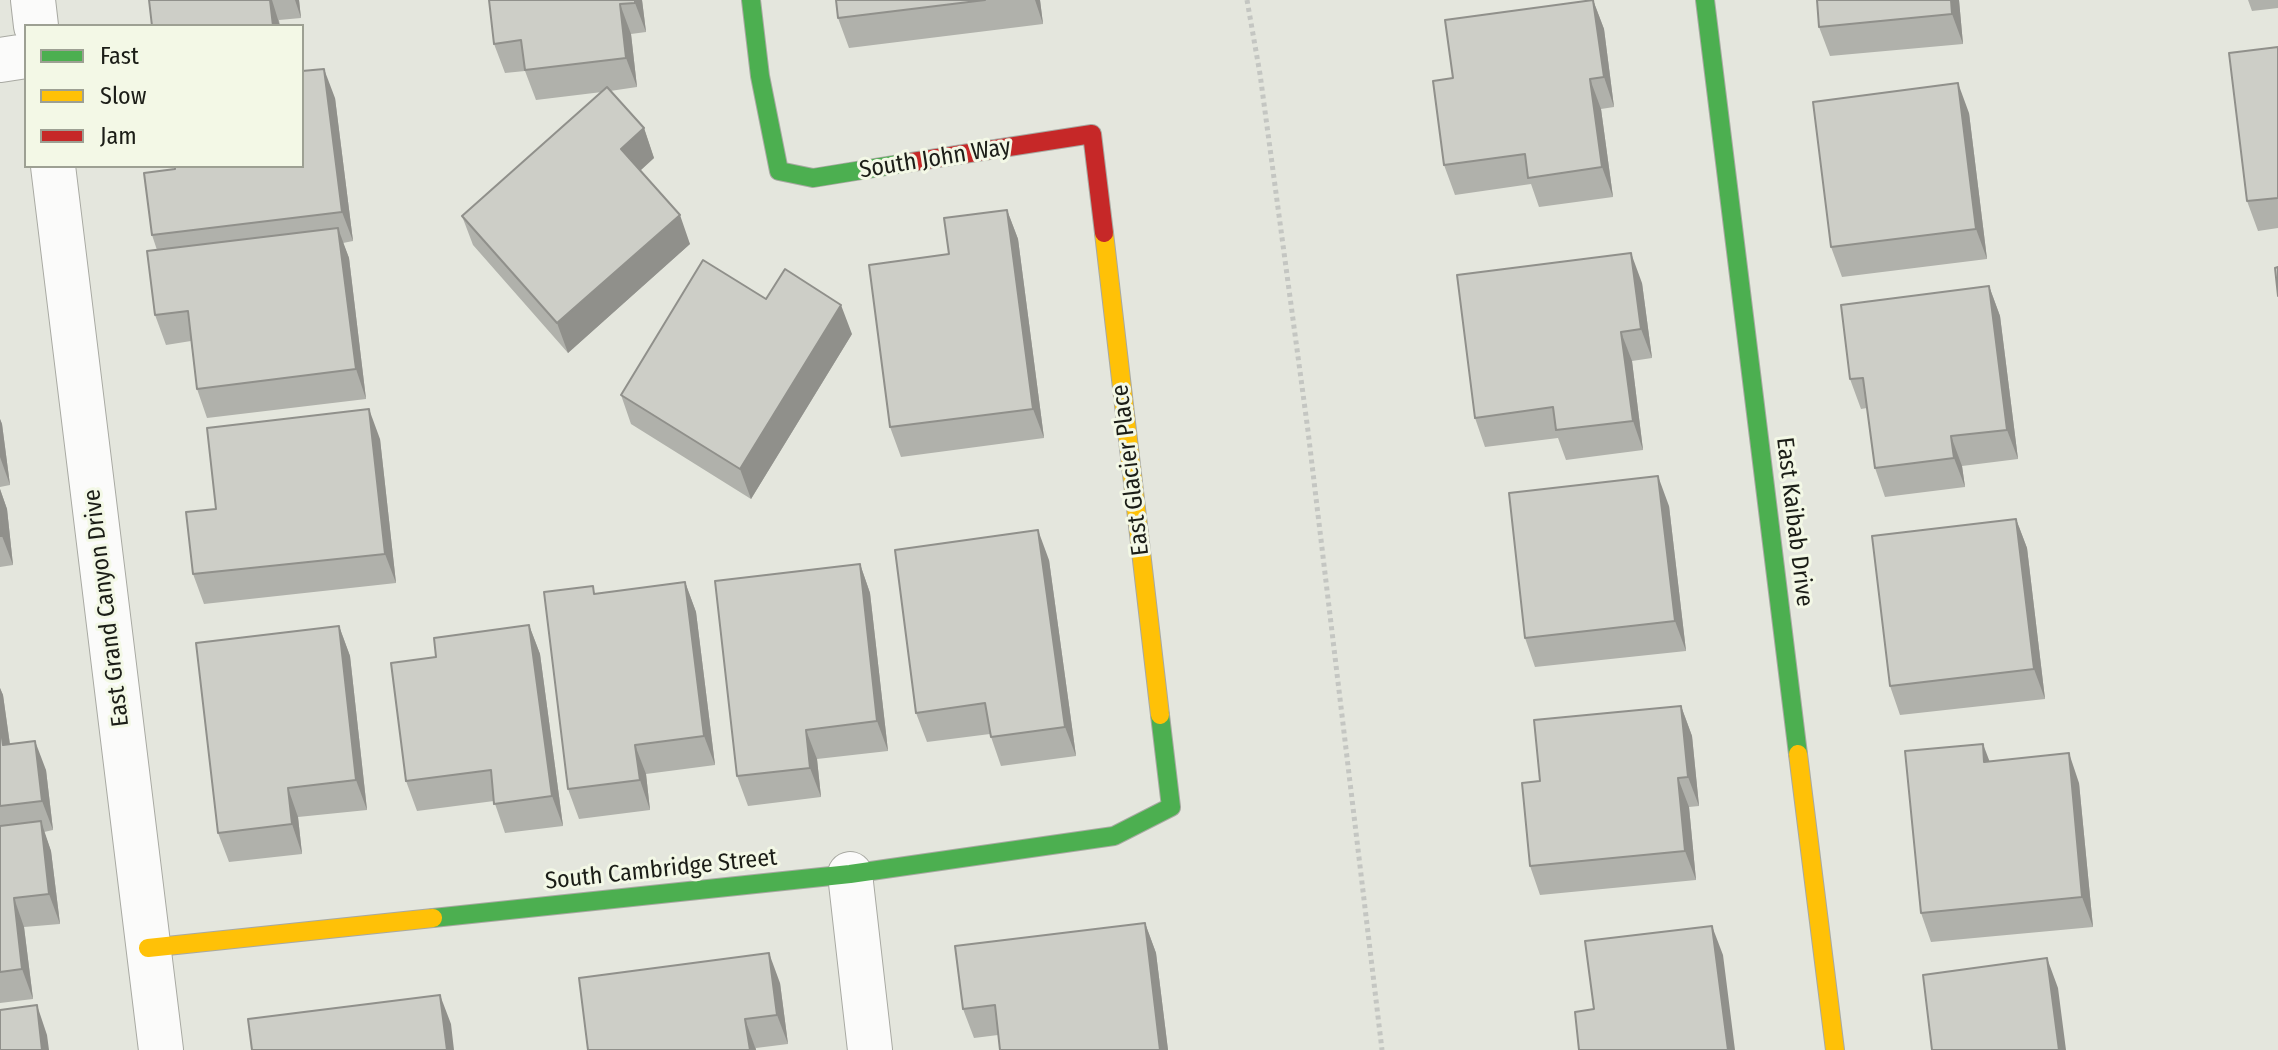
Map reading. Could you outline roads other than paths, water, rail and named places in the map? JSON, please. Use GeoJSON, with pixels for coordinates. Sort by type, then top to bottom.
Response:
{"type":"FeatureCollection","features":[{"type":"Feature","properties":{"kind":"street"},"geometry":{"type":"LineString","coordinates":[[33,0],[36,24]]}},
{"type":"Feature","properties":{"kind":"street","name":"South John Way"},"geometry":{"type":"LineString","coordinates":[[751,0],[760,76],[779,171],[813,178],[1092,134]]}},
{"type":"Feature","properties":{"kind":"street","name":"East Kaibab Drive"},"geometry":{"type":"LineString","coordinates":[[1705,0],[1835,1050]]}},
{"type":"Feature","properties":{"kind":"street"},"geometry":{"type":"LineString","coordinates":[[0,60],[24,56]]}},
{"type":"Feature","properties":{"kind":"street","name":"East Glacier Place"},"geometry":{"type":"LineString","coordinates":[[1092,134],[1171,807]]}},
{"type":"Feature","properties":{"kind":"street","name":"East Grand Canyon Drive"},"geometry":{"type":"LineString","coordinates":[[53,168],[161,1050]]}},
{"type":"Feature","properties":{"kind":"street","name":"South Cambridge Street"},"geometry":{"type":"LineString","coordinates":[[148,948],[850,874],[1114,836],[1171,807]]}},
{"type":"Feature","properties":{"kind":"street"},"geometry":{"type":"LineString","coordinates":[[850,874],[870,1050]]}}]}
